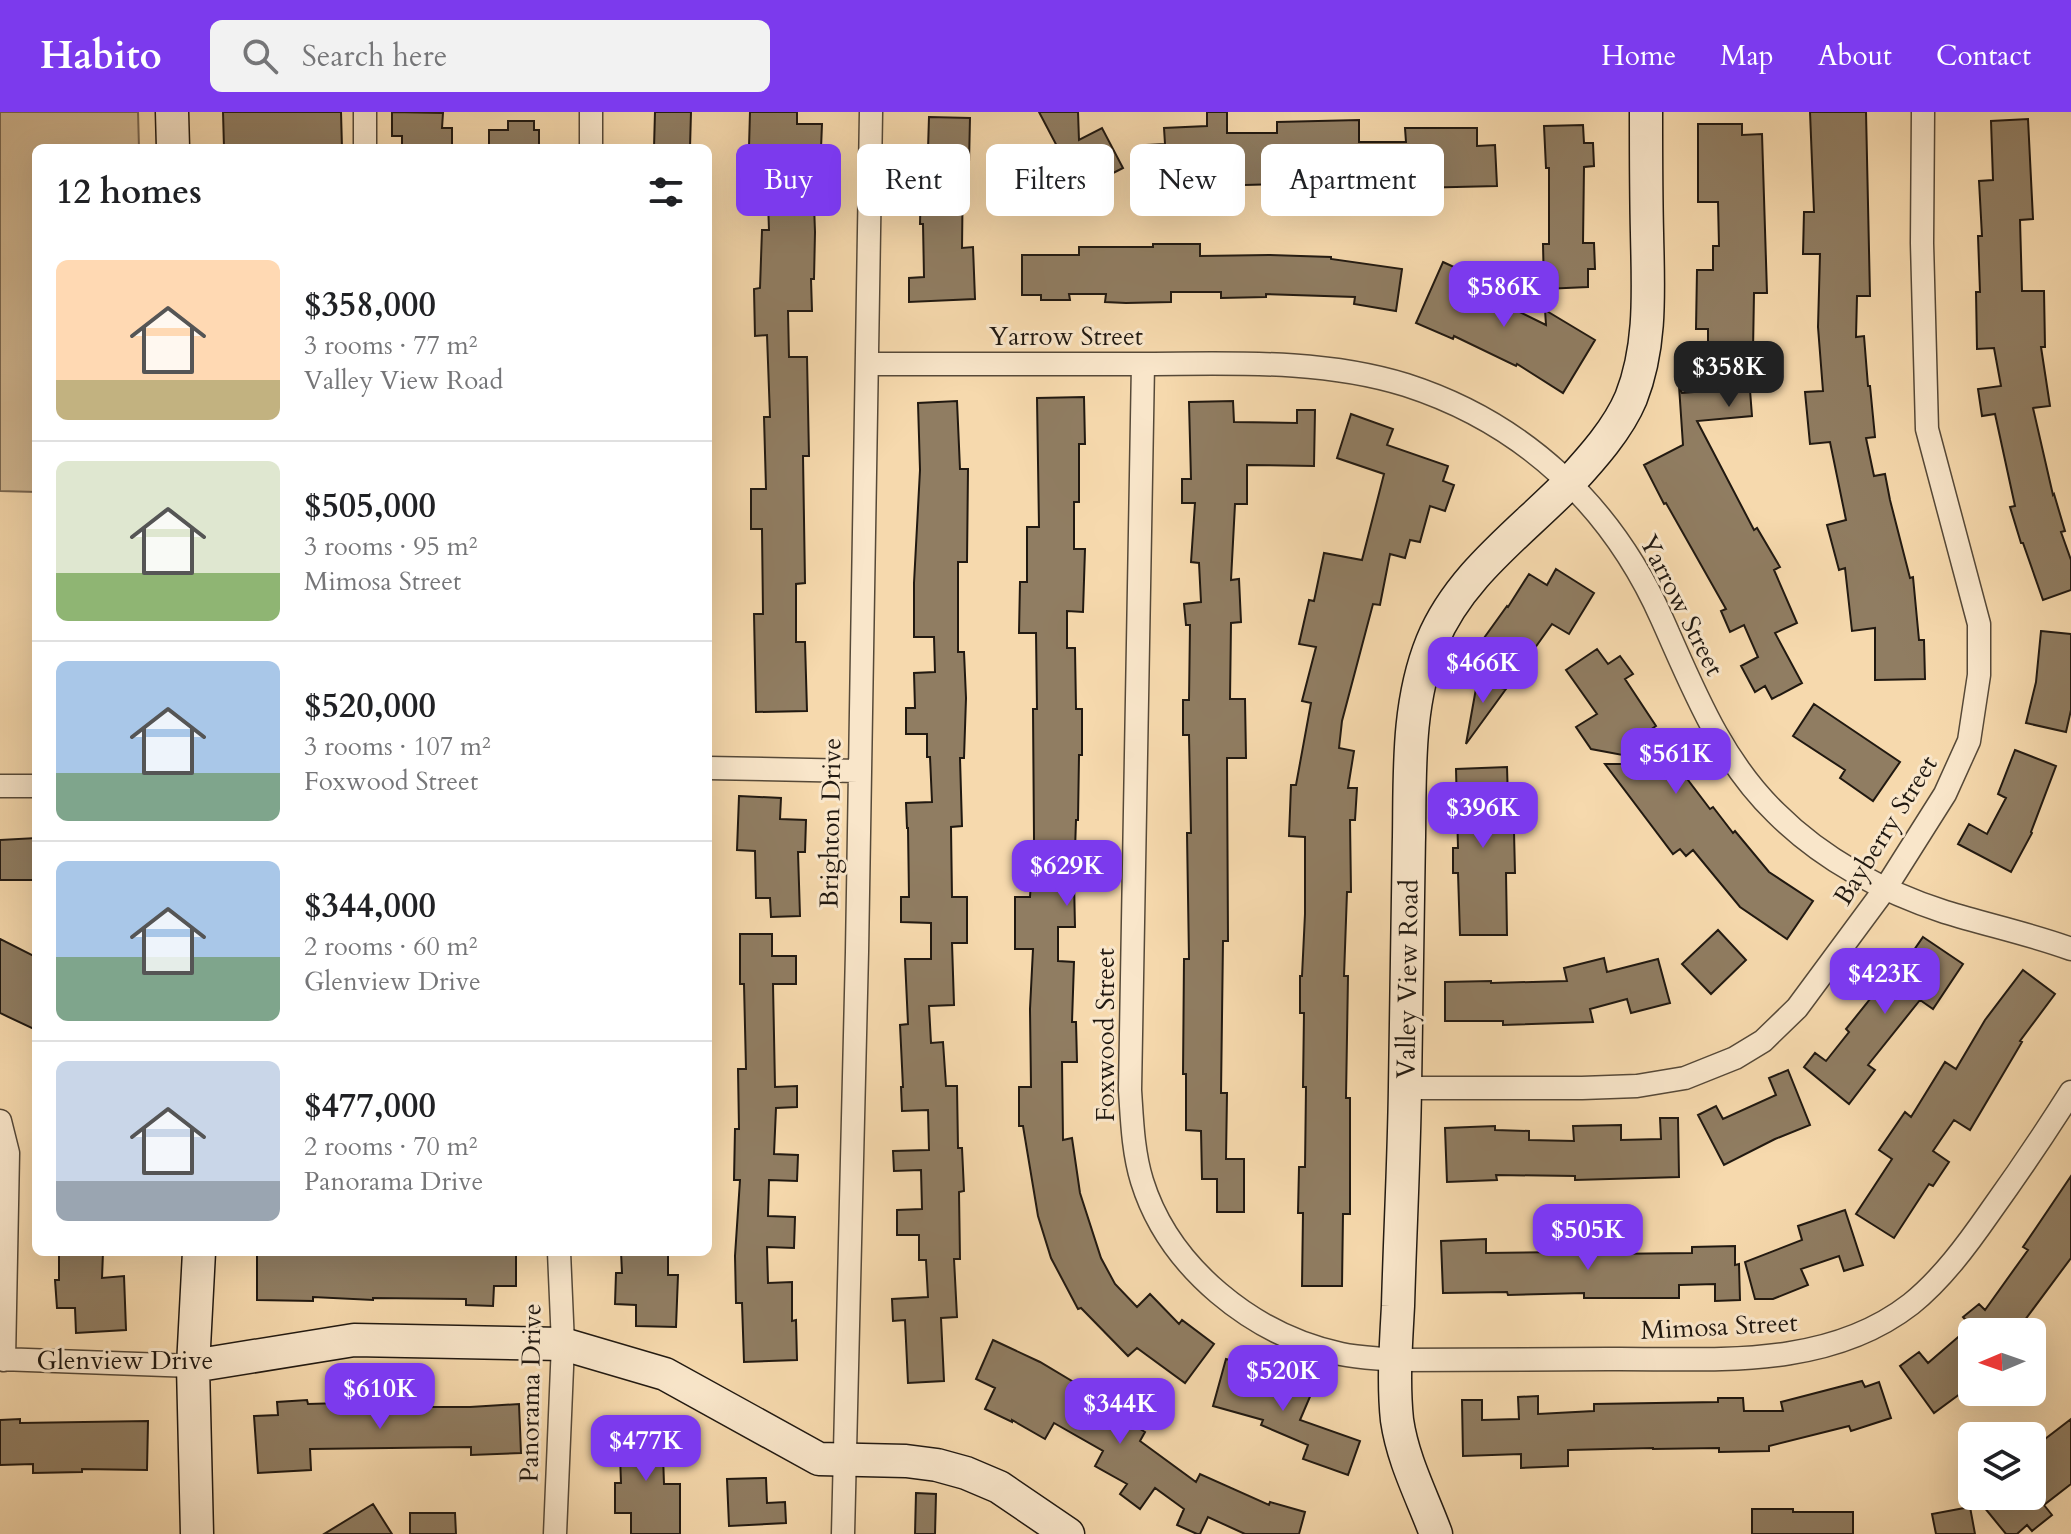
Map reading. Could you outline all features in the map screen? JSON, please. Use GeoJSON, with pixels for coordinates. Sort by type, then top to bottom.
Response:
{"type":"FeatureCollection","features":[{"type":"Feature","properties":{"kind":"street"},"geometry":{"type":"LineString","coordinates":[[172,112],[173,144]]}},
{"type":"Feature","properties":{"kind":"street"},"geometry":{"type":"LineString","coordinates":[[365,112],[365,144]]}},
{"type":"Feature","properties":{"kind":"street"},"geometry":{"type":"LineString","coordinates":[[591,112],[591,144]]}},
{"type":"Feature","properties":{"kind":"street","name":"Brighton Drive"},"geometry":{"type":"LineString","coordinates":[[843,1534],[857,952],[871,112]]}},
{"type":"Feature","properties":{"kind":"street","name":"Valley View Road"},"geometry":{"type":"LineString","coordinates":[[1436,1534],[1412,1477],[1397,1417],[1414,704],[1421,671],[1433,638],[1460,592],[1570,482],[1599,449],[1630,400],[1641,366],[1648,313],[1646,112]]}},
{"type":"Feature","properties":{"kind":"street","name":"Bayberry Street"},"geometry":{"type":"LineString","coordinates":[[1405,1088],[1637,1086],[1685,1078],[1720,1066],[1763,1041],[1797,1008],[1885,889],[1945,794],[1969,741],[1979,675],[1979,624],[1927,429],[1922,243],[1923,112]]}},
{"type":"Feature","properties":{"kind":"street","name":"Yarrow Street"},"geometry":{"type":"LineString","coordinates":[[867,364],[1234,362],[1313,367],[1368,374],[1410,386],[1461,407],[1502,429],[1570,482],[1610,528],[1635,565],[1656,605],[1711,726],[1750,786],[1774,812],[1831,857],[1885,889],[1944,911],[2071,949]]}},
{"type":"Feature","properties":{"kind":"street","name":"Foxwood Street"},"geometry":{"type":"LineString","coordinates":[[1143,364],[1130,1090],[1133,1137],[1141,1178],[1151,1206],[1173,1244],[1200,1275],[1248,1316],[1316,1348],[1344,1355],[1396,1360]]}},
{"type":"Feature","properties":{"kind":"street"},"geometry":{"type":"LineString","coordinates":[[712,768],[858,771]]}},
{"type":"Feature","properties":{"kind":"street"},"geometry":{"type":"LineString","coordinates":[[0,786],[32,786]]}},
{"type":"Feature","properties":{"kind":"street","name":"Mimosa Street"},"geometry":{"type":"LineString","coordinates":[[1396,1360],[1725,1358],[1783,1355],[1846,1340],[1911,1304],[1949,1266],[2036,1149],[2071,1092]]}},
{"type":"Feature","properties":{"kind":"street"},"geometry":{"type":"LineString","coordinates":[[0,1121],[8,1153],[2,1360]]}},
{"type":"Feature","properties":{"kind":"street"},"geometry":{"type":"LineString","coordinates":[[197,1534],[193,1366],[199,1256]]}},
{"type":"Feature","properties":{"kind":"street","name":"Panorama Drive"},"geometry":{"type":"LineString","coordinates":[[555,1534],[563,1344],[559,1256]]}},
{"type":"Feature","properties":{"kind":"street","name":"Glenview Drive"},"geometry":{"type":"LineString","coordinates":[[2,1360],[193,1366],[354,1340],[563,1344],[665,1374],[819,1459],[906,1461],[966,1473],[999,1487],[1068,1534]]}},
{"type":"Feature","properties":{"kind":"shaded area"},"geometry":{"type":"Polygon","coordinates":[[[0,112],[138,112],[139,144],[32,144],[32,492],[0,491],[0,112]]]}},
{"type":"Feature","properties":{"kind":"building"},"geometry":{"type":"Polygon","coordinates":[[[223,112],[341,112],[342,144],[224,144],[223,112]]]}},
{"type":"Feature","properties":{"kind":"building"},"geometry":{"type":"Polygon","coordinates":[[[392,112],[443,113],[442,128],[452,128],[452,144],[402,144],[402,136],[392,136],[392,112]]]}},
{"type":"Feature","properties":{"kind":"building"},"geometry":{"type":"Polygon","coordinates":[[[655,112],[691,112],[690,144],[654,144],[655,112]]]}},
{"type":"Feature","properties":{"kind":"building"},"geometry":{"type":"Polygon","coordinates":[[[750,112],[797,112],[797,124],[822,124],[821,144],[749,144],[750,112]]]}},
{"type":"Feature","properties":{"kind":"building"},"geometry":{"type":"Polygon","coordinates":[[[1039,112],[1078,112],[1079,140],[1102,128],[1110,144],[1056,144],[1039,112]]]}},
{"type":"Feature","properties":{"kind":"building"},"geometry":{"type":"Polygon","coordinates":[[[1207,112],[1227,112],[1227,133],[1277,133],[1277,122],[1359,120],[1359,142],[1406,142],[1405,128],[1477,128],[1477,146],[1495,145],[1497,186],[1444,187],[1444,144],[1261,144],[1261,184],[1245,185],[1245,144],[1165,144],[1164,128],[1207,126],[1207,112]]]}},
{"type":"Feature","properties":{"kind":"building"},"geometry":{"type":"Polygon","coordinates":[[[1810,112],[1866,112],[1870,296],[1857,296],[1856,337],[1864,336],[1870,386],[1875,437],[1866,438],[1874,476],[1885,474],[1910,578],[1913,577],[1919,640],[1924,640],[1925,679],[1875,680],[1875,628],[1852,631],[1845,568],[1839,570],[1827,525],[1846,520],[1830,442],[1810,444],[1805,392],[1823,391],[1818,327],[1820,254],[1803,254],[1804,212],[1814,212],[1810,112]]]}},
{"type":"Feature","properties":{"kind":"building"},"geometry":{"type":"Polygon","coordinates":[[[929,117],[970,118],[969,144],[928,144],[929,117]]]}},
{"type":"Feature","properties":{"kind":"building"},"geometry":{"type":"Polygon","coordinates":[[[2028,119],[2033,219],[2020,220],[2022,291],[2044,291],[2045,347],[2041,347],[2050,406],[2033,408],[2053,495],[2065,531],[2061,532],[2071,560],[2071,590],[2043,600],[2010,507],[2015,506],[1995,414],[1982,416],[1978,389],[2001,386],[1994,348],[1977,349],[1976,292],[1980,292],[1978,236],[1982,236],[1979,181],[1993,180],[1991,121],[2028,119]]]}},
{"type":"Feature","properties":{"kind":"building"},"geometry":{"type":"Polygon","coordinates":[[[508,121],[534,121],[534,130],[539,130],[539,144],[489,144],[489,130],[508,130],[508,121]]]}},
{"type":"Feature","properties":{"kind":"building"},"geometry":{"type":"Polygon","coordinates":[[[1698,124],[1742,124],[1742,135],[1762,134],[1767,293],[1754,293],[1753,351],[1747,351],[1752,416],[1697,421],[1754,530],[1757,528],[1780,567],[1774,570],[1797,623],[1775,633],[1802,683],[1772,699],[1765,686],[1755,692],[1741,666],[1758,657],[1744,625],[1730,632],[1721,611],[1726,609],[1644,465],[1683,445],[1679,386],[1682,393],[1693,392],[1691,371],[1708,370],[1708,329],[1696,329],[1697,270],[1713,270],[1713,246],[1719,246],[1718,202],[1698,202],[1698,124]]]}},
{"type":"Feature","properties":{"kind":"building"},"geometry":{"type":"Polygon","coordinates":[[[1583,125],[1584,143],[1593,143],[1594,166],[1584,167],[1583,243],[1594,243],[1595,269],[1588,269],[1588,287],[1544,289],[1543,244],[1549,244],[1549,168],[1546,168],[1544,126],[1583,125]]]}},
{"type":"Feature","properties":{"kind":"building"},"geometry":{"type":"Polygon","coordinates":[[[1114,151],[1123,168],[1114,173],[1114,151]]]}},
{"type":"Feature","properties":{"kind":"building"},"geometry":{"type":"Polygon","coordinates":[[[768,216],[814,216],[812,311],[788,311],[789,357],[807,357],[809,456],[803,456],[805,583],[796,584],[796,642],[805,642],[807,711],[756,712],[754,614],[763,614],[762,529],[751,529],[751,489],[766,489],[764,417],[770,417],[767,335],[755,336],[754,289],[760,288],[762,230],[769,230],[768,216]]]}},
{"type":"Feature","properties":{"kind":"building"},"geometry":{"type":"Polygon","coordinates":[[[920,216],[962,216],[962,248],[973,247],[975,299],[909,302],[909,278],[924,277],[923,224],[920,224],[920,216]]]}},
{"type":"Feature","properties":{"kind":"building"},"geometry":{"type":"Polygon","coordinates":[[[1153,244],[1200,244],[1200,256],[1331,257],[1402,269],[1396,311],[1354,304],[1355,297],[1266,294],[1266,297],[1221,298],[1221,292],[1171,292],[1171,302],[1126,303],[1105,302],[1106,294],[1069,294],[1070,300],[1041,300],[1041,295],[1022,295],[1022,255],[1079,255],[1079,247],[1153,247],[1153,244]]]}},
{"type":"Feature","properties":{"kind":"building"},"geometry":{"type":"Polygon","coordinates":[[[1443,262],[1480,279],[1475,290],[1546,325],[1545,310],[1595,340],[1563,393],[1517,364],[1416,323],[1443,262]]]}},
{"type":"Feature","properties":{"kind":"building"},"geometry":{"type":"Polygon","coordinates":[[[1084,397],[1085,444],[1079,444],[1079,502],[1074,502],[1074,549],[1085,549],[1083,612],[1067,611],[1067,648],[1075,648],[1076,709],[1082,709],[1074,881],[1075,927],[1058,927],[1058,961],[1074,962],[1072,1022],[1076,1022],[1077,1062],[1062,1062],[1063,1140],[1072,1138],[1080,1193],[1101,1258],[1115,1284],[1137,1307],[1150,1294],[1179,1324],[1182,1320],[1214,1344],[1185,1383],[1137,1348],[1128,1356],[1081,1308],[1078,1309],[1051,1258],[1038,1216],[1023,1126],[1019,1126],[1019,1087],[1031,1087],[1033,949],[1015,949],[1015,897],[1030,897],[1034,839],[1033,709],[1037,709],[1036,633],[1019,633],[1020,582],[1027,582],[1027,527],[1039,527],[1037,398],[1084,397]]]}},
{"type":"Feature","properties":{"kind":"building"},"geometry":{"type":"Polygon","coordinates":[[[957,401],[960,469],[968,469],[967,562],[958,562],[958,652],[964,652],[966,698],[964,758],[960,758],[962,826],[951,827],[952,897],[967,897],[967,943],[952,943],[954,1005],[929,1006],[931,1043],[943,1042],[946,1086],[957,1086],[958,1148],[962,1148],[964,1191],[959,1192],[960,1259],[954,1259],[957,1317],[941,1318],[944,1381],[908,1383],[905,1320],[893,1321],[892,1299],[928,1297],[926,1260],[919,1260],[919,1235],[897,1235],[897,1210],[922,1209],[921,1170],[894,1171],[893,1151],[929,1150],[928,1110],[902,1111],[900,1025],[908,1024],[905,959],[931,959],[931,923],[901,922],[901,897],[909,897],[906,803],[932,802],[927,734],[906,734],[906,708],[915,708],[914,673],[935,672],[934,637],[914,637],[920,470],[918,403],[957,401]]]}},
{"type":"Feature","properties":{"kind":"building"},"geometry":{"type":"Polygon","coordinates":[[[1233,401],[1234,422],[1297,423],[1297,410],[1315,410],[1314,466],[1247,465],[1247,504],[1235,504],[1231,580],[1239,579],[1241,622],[1231,623],[1230,699],[1245,699],[1246,758],[1227,758],[1228,941],[1223,941],[1221,1093],[1227,1093],[1226,1159],[1244,1159],[1244,1212],[1217,1212],[1217,1179],[1202,1179],[1201,1131],[1186,1130],[1186,1074],[1183,1074],[1184,959],[1189,959],[1187,833],[1191,833],[1189,735],[1183,735],[1183,700],[1189,700],[1190,625],[1186,625],[1184,604],[1201,602],[1199,563],[1191,562],[1195,503],[1182,503],[1182,479],[1191,479],[1189,402],[1233,401]]]}},
{"type":"Feature","properties":{"kind":"building"},"geometry":{"type":"Polygon","coordinates":[[[1351,414],[1393,429],[1387,445],[1448,466],[1443,481],[1454,485],[1445,511],[1430,506],[1420,542],[1410,540],[1405,558],[1390,554],[1380,605],[1373,604],[1342,721],[1339,748],[1354,751],[1348,788],[1357,788],[1355,820],[1350,820],[1351,892],[1347,892],[1344,976],[1348,976],[1346,1098],[1350,1098],[1350,1214],[1343,1214],[1342,1286],[1302,1286],[1303,1213],[1298,1213],[1299,1167],[1305,1167],[1306,1087],[1303,1087],[1304,1013],[1300,1013],[1300,976],[1305,914],[1305,837],[1289,836],[1291,785],[1296,785],[1311,703],[1302,701],[1316,647],[1299,644],[1309,600],[1314,601],[1324,553],[1362,560],[1384,474],[1337,458],[1351,414]]]}},
{"type":"Feature","properties":{"kind":"building"},"geometry":{"type":"Polygon","coordinates":[[[1556,569],[1594,593],[1569,634],[1552,624],[1522,666],[1484,638],[1529,574],[1547,585],[1556,569]]]}},
{"type":"Feature","properties":{"kind":"building"},"geometry":{"type":"Polygon","coordinates":[[[2041,631],[2071,634],[2071,710],[2066,732],[2026,723],[2036,682],[2041,631]]]}},
{"type":"Feature","properties":{"kind":"building"},"geometry":{"type":"Polygon","coordinates":[[[1597,649],[1608,664],[1620,656],[1633,674],[1625,679],[1656,726],[1650,730],[1710,809],[1713,807],[1769,872],[1813,901],[1787,939],[1740,907],[1693,850],[1686,856],[1680,849],[1673,854],[1605,764],[1622,764],[1623,755],[1591,749],[1576,727],[1597,714],[1566,670],[1597,649]]]}},
{"type":"Feature","properties":{"kind":"building"},"geometry":{"type":"Polygon","coordinates":[[[1477,683],[1506,689],[1466,744],[1477,683]]]}},
{"type":"Feature","properties":{"kind":"building"},"geometry":{"type":"Polygon","coordinates":[[[1814,704],[1900,762],[1873,801],[1840,778],[1845,770],[1793,736],[1814,704]]]}},
{"type":"Feature","properties":{"kind":"building"},"geometry":{"type":"Polygon","coordinates":[[[2015,750],[2056,766],[2032,833],[2011,872],[1958,844],[1969,824],[1987,834],[2006,798],[1998,794],[2015,750]]]}},
{"type":"Feature","properties":{"kind":"building"},"geometry":{"type":"Polygon","coordinates":[[[1507,767],[1509,832],[1514,832],[1515,873],[1506,873],[1507,935],[1460,935],[1458,873],[1453,873],[1453,848],[1458,848],[1456,769],[1507,767]]]}},
{"type":"Feature","properties":{"kind":"building"},"geometry":{"type":"Polygon","coordinates":[[[739,796],[781,798],[780,819],[806,820],[805,852],[798,852],[800,916],[771,917],[770,898],[756,898],[755,851],[737,850],[739,796]]]}},
{"type":"Feature","properties":{"kind":"building"},"geometry":{"type":"Polygon","coordinates":[[[32,838],[32,880],[0,880],[0,840],[32,838]]]}},
{"type":"Feature","properties":{"kind":"building"},"geometry":{"type":"Polygon","coordinates":[[[1718,930],[1746,960],[1711,994],[1682,964],[1718,930]]]}},
{"type":"Feature","properties":{"kind":"building"},"geometry":{"type":"Polygon","coordinates":[[[740,934],[772,934],[772,956],[796,956],[796,984],[773,984],[775,1087],[797,1086],[797,1107],[776,1108],[774,1154],[798,1155],[797,1181],[769,1180],[768,1216],[795,1217],[794,1248],[767,1247],[768,1283],[792,1282],[792,1321],[796,1320],[797,1360],[744,1362],[742,1303],[736,1303],[735,1256],[740,1180],[734,1180],[735,1129],[739,1129],[738,1069],[746,1069],[740,934]]]}},
{"type":"Feature","properties":{"kind":"building"},"geometry":{"type":"Polygon","coordinates":[[[1923,937],[1963,964],[1933,1009],[1920,1000],[1868,1065],[1875,1070],[1849,1104],[1804,1067],[1815,1053],[1826,1061],[1849,1032],[1846,1029],[1887,978],[1879,972],[1893,950],[1907,960],[1923,937]]]}},
{"type":"Feature","properties":{"kind":"building"},"geometry":{"type":"Polygon","coordinates":[[[0,939],[32,955],[32,1028],[0,1013],[0,939]]]}},
{"type":"Feature","properties":{"kind":"building"},"geometry":{"type":"Polygon","coordinates":[[[1604,958],[1607,972],[1658,959],[1670,1003],[1631,1013],[1627,999],[1590,1009],[1593,1022],[1503,1025],[1503,1021],[1445,1021],[1445,982],[1567,981],[1564,968],[1604,958]]]}},
{"type":"Feature","properties":{"kind":"building"},"geometry":{"type":"Polygon","coordinates":[[[2023,970],[2055,994],[2020,1041],[1970,1130],[1954,1120],[1933,1151],[1949,1162],[1933,1186],[1929,1184],[1894,1238],[1856,1214],[1892,1159],[1879,1150],[1905,1112],[1911,1117],[1945,1062],[1956,1069],[1985,1020],[2023,970]]]}},
{"type":"Feature","properties":{"kind":"building"},"geometry":{"type":"Polygon","coordinates":[[[1788,1070],[1810,1125],[1724,1165],[1698,1115],[1716,1106],[1723,1119],[1776,1095],[1769,1078],[1788,1070]]]}},
{"type":"Feature","properties":{"kind":"building"},"geometry":{"type":"Polygon","coordinates":[[[1660,1118],[1678,1118],[1679,1177],[1575,1180],[1575,1176],[1496,1175],[1497,1180],[1447,1182],[1445,1128],[1495,1126],[1495,1130],[1529,1131],[1529,1140],[1574,1141],[1573,1126],[1621,1125],[1621,1140],[1661,1139],[1660,1118]]]}},
{"type":"Feature","properties":{"kind":"building"},"geometry":{"type":"Polygon","coordinates":[[[2071,1176],[2071,1258],[2026,1318],[1964,1318],[1979,1304],[1985,1310],[2028,1250],[2023,1247],[2071,1176]]]}},
{"type":"Feature","properties":{"kind":"building"},"geometry":{"type":"Polygon","coordinates":[[[1845,1210],[1863,1265],[1844,1271],[1839,1256],[1801,1269],[1808,1285],[1773,1299],[1755,1299],[1745,1262],[1802,1240],[1798,1226],[1845,1210]]]}},
{"type":"Feature","properties":{"kind":"building"},"geometry":{"type":"Polygon","coordinates":[[[1486,1239],[1486,1253],[1565,1252],[1565,1243],[1604,1243],[1604,1254],[1692,1253],[1692,1247],[1735,1246],[1740,1300],[1715,1301],[1715,1284],[1679,1285],[1679,1298],[1584,1298],[1584,1293],[1443,1293],[1441,1241],[1486,1239]]]}},
{"type":"Feature","properties":{"kind":"building"},"geometry":{"type":"Polygon","coordinates":[[[59,1256],[103,1256],[102,1278],[124,1276],[126,1330],[76,1333],[75,1308],[57,1308],[55,1280],[59,1280],[59,1256]]]}},
{"type":"Feature","properties":{"kind":"building"},"geometry":{"type":"Polygon","coordinates":[[[257,1256],[516,1256],[516,1286],[494,1286],[493,1306],[466,1305],[466,1299],[313,1297],[313,1301],[257,1300],[257,1256]]]}},
{"type":"Feature","properties":{"kind":"building"},"geometry":{"type":"Polygon","coordinates":[[[621,1256],[668,1256],[668,1275],[678,1275],[676,1327],[636,1326],[636,1305],[615,1304],[616,1273],[622,1273],[621,1256]]]}},
{"type":"Feature","properties":{"kind":"building"},"geometry":{"type":"Polygon","coordinates":[[[1958,1337],[1958,1395],[1934,1413],[1900,1366],[1919,1352],[1928,1363],[1958,1337]]]}},
{"type":"Feature","properties":{"kind":"building"},"geometry":{"type":"Polygon","coordinates":[[[993,1340],[1040,1362],[1092,1393],[1089,1398],[1145,1432],[1140,1441],[1196,1482],[1200,1474],[1269,1505],[1270,1502],[1305,1512],[1299,1534],[1245,1534],[1208,1517],[1200,1534],[1197,1534],[1177,1525],[1184,1509],[1155,1488],[1140,1509],[1120,1494],[1127,1484],[1095,1466],[1103,1451],[1054,1423],[1045,1439],[985,1409],[995,1388],[976,1379],[993,1340]]]}},
{"type":"Feature","properties":{"kind":"building"},"geometry":{"type":"Polygon","coordinates":[[[1226,1359],[1254,1367],[1312,1392],[1300,1420],[1360,1441],[1348,1475],[1303,1459],[1308,1445],[1261,1425],[1263,1420],[1213,1406],[1226,1359]]]}},
{"type":"Feature","properties":{"kind":"building"},"geometry":{"type":"Polygon","coordinates":[[[1862,1381],[1865,1387],[1879,1382],[1891,1418],[1851,1431],[1849,1426],[1769,1446],[1769,1451],[1719,1452],[1719,1448],[1568,1450],[1568,1466],[1521,1468],[1521,1454],[1463,1456],[1462,1400],[1482,1400],[1482,1420],[1519,1419],[1518,1397],[1538,1396],[1538,1414],[1594,1411],[1594,1404],[1718,1402],[1718,1398],[1743,1398],[1744,1411],[1783,1411],[1781,1402],[1862,1381]]]}},
{"type":"Feature","properties":{"kind":"building"},"geometry":{"type":"Polygon","coordinates":[[[307,1400],[308,1404],[376,1402],[377,1407],[519,1404],[521,1453],[471,1455],[471,1447],[310,1449],[311,1470],[258,1473],[254,1416],[278,1415],[277,1402],[307,1400]]]}},
{"type":"Feature","properties":{"kind":"building"},"geometry":{"type":"Polygon","coordinates":[[[20,1419],[20,1423],[148,1421],[147,1470],[82,1469],[82,1472],[33,1473],[33,1464],[0,1465],[0,1420],[20,1419]]]}},
{"type":"Feature","properties":{"kind":"building"},"geometry":{"type":"Polygon","coordinates":[[[2071,1419],[2071,1484],[2046,1503],[2046,1438],[2071,1419]]]}},
{"type":"Feature","properties":{"kind":"building"},"geometry":{"type":"Polygon","coordinates":[[[662,1426],[664,1484],[680,1484],[680,1534],[631,1534],[631,1513],[615,1513],[615,1483],[621,1483],[619,1427],[662,1426]]]}},
{"type":"Feature","properties":{"kind":"building"},"geometry":{"type":"Polygon","coordinates":[[[766,1478],[767,1503],[785,1502],[786,1523],[729,1526],[727,1479],[766,1478]]]}},
{"type":"Feature","properties":{"kind":"building"},"geometry":{"type":"Polygon","coordinates":[[[916,1493],[936,1494],[935,1534],[915,1534],[916,1493]]]}},
{"type":"Feature","properties":{"kind":"building"},"geometry":{"type":"Polygon","coordinates":[[[373,1504],[392,1534],[324,1534],[373,1504]]]}},
{"type":"Feature","properties":{"kind":"building"},"geometry":{"type":"Polygon","coordinates":[[[2046,1508],[2052,1515],[2032,1531],[2027,1525],[2017,1534],[2006,1534],[1986,1510],[2046,1510],[2046,1508]]]}},
{"type":"Feature","properties":{"kind":"building"},"geometry":{"type":"Polygon","coordinates":[[[1752,1509],[1853,1512],[1853,1534],[1752,1534],[1752,1509]]]}},
{"type":"Feature","properties":{"kind":"building"},"geometry":{"type":"Polygon","coordinates":[[[1971,1510],[1975,1534],[1936,1534],[1932,1514],[1971,1510]]]}},
{"type":"Feature","properties":{"kind":"building"},"geometry":{"type":"Polygon","coordinates":[[[410,1513],[455,1513],[456,1534],[410,1534],[410,1513]]]}}]}
